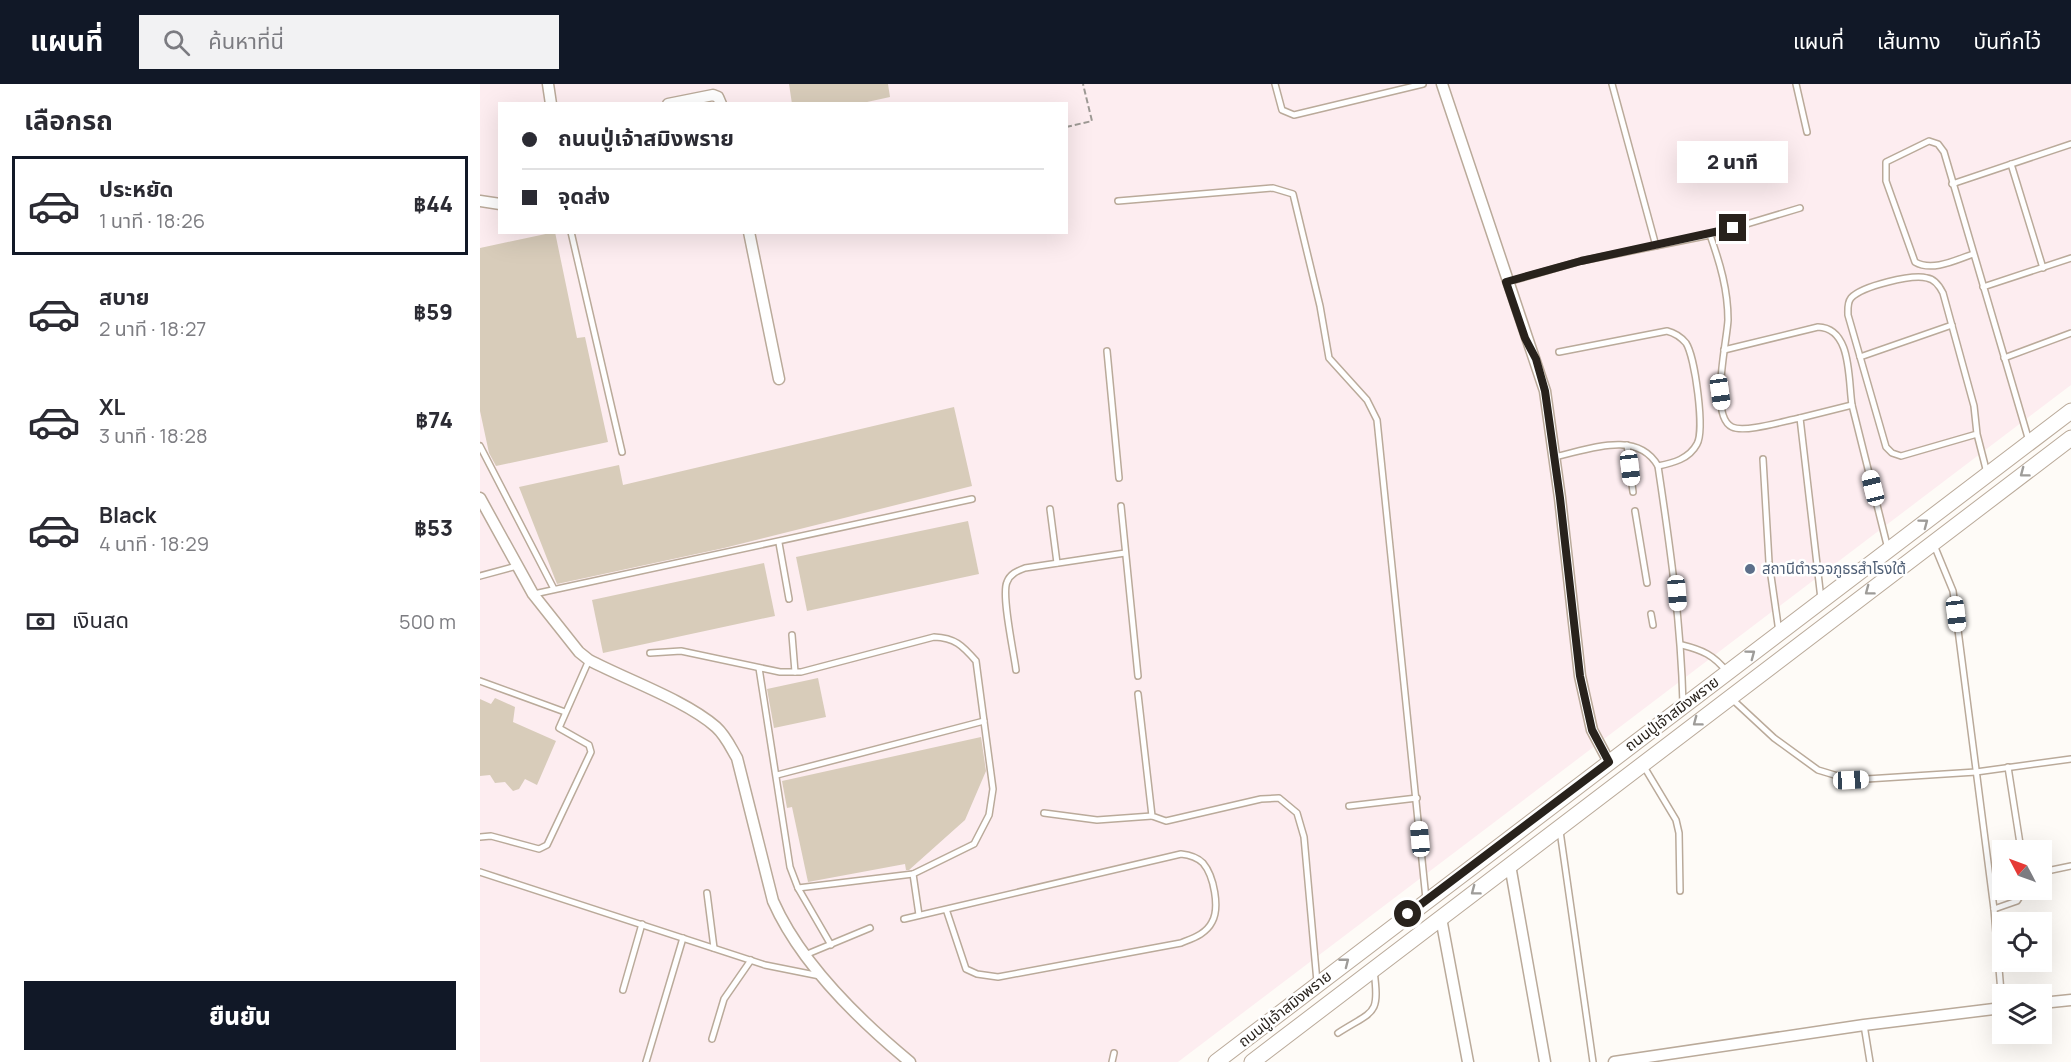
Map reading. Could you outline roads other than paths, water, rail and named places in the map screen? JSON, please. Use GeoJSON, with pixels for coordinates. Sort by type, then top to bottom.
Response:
{"type":"FeatureCollection","features":[{"type":"Feature","properties":{"kind":"main road","name":"ถนนปู่เจ้าสมิงพราย"},"geometry":{"type":"LineString","coordinates":[[1216,1062],[2071,411]]}},
{"type":"Feature","properties":{"kind":"main road","name":"ถนนปู่เจ้าสมิงพราย"},"geometry":{"type":"LineString","coordinates":[[1252,1062],[2071,438]]}},
{"type":"Feature","properties":{"kind":"main road"},"geometry":{"type":"LineString","coordinates":[[1782,631],[1797,645]]}},
{"type":"Feature","properties":{"kind":"main road"},"geometry":{"type":"LineString","coordinates":[[1609,762],[1621,779]]}},
{"type":"Feature","properties":{"kind":"street"},"geometry":{"type":"LineString","coordinates":[[548,84],[551,102]]}},
{"type":"Feature","properties":{"kind":"street"},"geometry":{"type":"LineString","coordinates":[[1442,84],[1506,282],[1525,338],[1536,359],[1545,391],[1580,676],[1592,730],[1609,762]]}},
{"type":"Feature","properties":{"kind":"street"},"geometry":{"type":"LineString","coordinates":[[678,102],[713,95],[718,97],[720,102]]}},
{"type":"Feature","properties":{"kind":"street"},"geometry":{"type":"LineString","coordinates":[[480,201],[498,204]]}},
{"type":"Feature","properties":{"kind":"street"},"geometry":{"type":"LineString","coordinates":[[750,234],[780,379]]}},
{"type":"Feature","properties":{"kind":"street"},"geometry":{"type":"LineString","coordinates":[[480,498],[533,594],[561,633],[589,660],[696,714],[716,728],[727,740],[737,758],[773,901],[791,937],[823,976],[910,1062]]}},
{"type":"Feature","properties":{"kind":"street"},"geometry":{"type":"LineString","coordinates":[[1510,865],[1545,1062]]}},
{"type":"Feature","properties":{"kind":"street"},"geometry":{"type":"LineString","coordinates":[[1441,918],[1468,1062]]}},
{"type":"Feature","properties":{"kind":"street"},"geometry":{"type":"LineString","coordinates":[[2052,1002],[2071,1000]]}},
{"type":"Feature","properties":{"kind":"street"},"geometry":{"type":"LineString","coordinates":[[1614,1062],[1992,1007]]}},
{"type":"Feature","properties":{"kind":"lane"},"geometry":{"type":"LineString","coordinates":[[1275,84],[1282,110],[1294,115],[1423,84]]}},
{"type":"Feature","properties":{"kind":"lane"},"geometry":{"type":"LineString","coordinates":[[1612,84],[1656,246]]}},
{"type":"Feature","properties":{"kind":"lane"},"geometry":{"type":"LineString","coordinates":[[1796,84],[1807,132]]}},
{"type":"Feature","properties":{"kind":"lane"},"geometry":{"type":"LineString","coordinates":[[1973,254],[1936,266],[1923,267],[1915,262],[1886,181],[1886,162],[1929,141],[1935,142],[1944,152],[2029,442]]}},
{"type":"Feature","properties":{"kind":"lane"},"geometry":{"type":"LineString","coordinates":[[1952,184],[2071,144]]}},
{"type":"Feature","properties":{"kind":"lane"},"geometry":{"type":"LineString","coordinates":[[2011,164],[2043,268]]}},
{"type":"Feature","properties":{"kind":"lane"},"geometry":{"type":"LineString","coordinates":[[1118,201],[1273,188],[1293,194],[1329,358],[1367,400],[1377,420],[1426,900]]}},
{"type":"Feature","properties":{"kind":"lane"},"geometry":{"type":"LineString","coordinates":[[1506,282],[1581,261],[1710,235],[1800,208]]}},
{"type":"Feature","properties":{"kind":"lane"},"geometry":{"type":"LineString","coordinates":[[571,234],[622,452]]}},
{"type":"Feature","properties":{"kind":"lane"},"geometry":{"type":"LineString","coordinates":[[1710,235],[1723,273],[1728,320],[1720,392],[1724,419],[1730,426],[1740,429],[1800,418],[1852,405]]}},
{"type":"Feature","properties":{"kind":"lane"},"geometry":{"type":"LineString","coordinates":[[1983,287],[2071,258]]}},
{"type":"Feature","properties":{"kind":"lane"},"geometry":{"type":"LineString","coordinates":[[1977,434],[1901,456],[1892,453],[1886,447],[1847,305],[1851,297],[1860,291],[1901,279],[1928,278],[1938,283],[1943,293],[1974,406],[1977,434],[1988,474]]}},
{"type":"Feature","properties":{"kind":"lane"},"geometry":{"type":"LineString","coordinates":[[1860,357],[1952,325]]}},
{"type":"Feature","properties":{"kind":"lane"},"geometry":{"type":"LineString","coordinates":[[1724,350],[1818,327],[1828,327],[1838,333],[1844,345],[1852,405],[1888,550]]}},
{"type":"Feature","properties":{"kind":"lane"},"geometry":{"type":"LineString","coordinates":[[1559,352],[1667,331],[1677,334],[1682,339],[1691,355],[1700,418],[1699,442],[1689,455],[1658,466]]}},
{"type":"Feature","properties":{"kind":"lane"},"geometry":{"type":"LineString","coordinates":[[2004,358],[2071,333]]}},
{"type":"Feature","properties":{"kind":"lane"},"geometry":{"type":"LineString","coordinates":[[1107,351],[1119,478]]}},
{"type":"Feature","properties":{"kind":"lane"},"geometry":{"type":"LineString","coordinates":[[1800,418],[1822,602]]}},
{"type":"Feature","properties":{"kind":"lane"},"geometry":{"type":"LineString","coordinates":[[1554,458],[1621,444],[1640,447],[1652,455],[1658,466],[1682,645],[1683,705]]}},
{"type":"Feature","properties":{"kind":"lane"},"geometry":{"type":"LineString","coordinates":[[1627,445],[1633,492]]}},
{"type":"Feature","properties":{"kind":"lane"},"geometry":{"type":"LineString","coordinates":[[480,446],[554,590]]}},
{"type":"Feature","properties":{"kind":"lane"},"geometry":{"type":"LineString","coordinates":[[1763,459],[1769,562],[1782,631]]}},
{"type":"Feature","properties":{"kind":"lane"},"geometry":{"type":"LineString","coordinates":[[533,594],[779,543],[972,499]]}},
{"type":"Feature","properties":{"kind":"lane"},"geometry":{"type":"LineString","coordinates":[[1121,506],[1138,676]]}},
{"type":"Feature","properties":{"kind":"lane"},"geometry":{"type":"LineString","coordinates":[[1050,509],[1057,563]]}},
{"type":"Feature","properties":{"kind":"lane"},"geometry":{"type":"LineString","coordinates":[[1635,511],[1647,583]]}},
{"type":"Feature","properties":{"kind":"lane"},"geometry":{"type":"LineString","coordinates":[[779,543],[789,599]]}},
{"type":"Feature","properties":{"kind":"lane"},"geometry":{"type":"LineString","coordinates":[[1933,543],[1953,591],[1994,909],[2000,984]]}},
{"type":"Feature","properties":{"kind":"lane"},"geometry":{"type":"LineString","coordinates":[[1016,670],[1006,583],[1013,573],[1024,568],[1125,553]]}},
{"type":"Feature","properties":{"kind":"lane"},"geometry":{"type":"LineString","coordinates":[[480,576],[517,566]]}},
{"type":"Feature","properties":{"kind":"lane"},"geometry":{"type":"LineString","coordinates":[[1651,614],[1653,625]]}},
{"type":"Feature","properties":{"kind":"lane"},"geometry":{"type":"LineString","coordinates":[[792,635],[795,672]]}},
{"type":"Feature","properties":{"kind":"lane"},"geometry":{"type":"LineString","coordinates":[[650,653],[681,651],[759,668],[795,672],[934,637],[951,638],[962,645],[976,661],[993,789],[984,828],[974,844],[914,874],[798,888]]}},
{"type":"Feature","properties":{"kind":"lane"},"geometry":{"type":"LineString","coordinates":[[1682,645],[1704,651],[1717,658],[1727,672]]}},
{"type":"Feature","properties":{"kind":"lane"},"geometry":{"type":"LineString","coordinates":[[480,837],[491,836],[539,849],[547,845],[591,752],[589,745],[559,728],[589,660]]}},
{"type":"Feature","properties":{"kind":"lane"},"geometry":{"type":"LineString","coordinates":[[759,668],[763,707],[777,775],[790,867],[798,888],[831,945]]}},
{"type":"Feature","properties":{"kind":"lane"},"geometry":{"type":"LineString","coordinates":[[480,681],[565,712]]}},
{"type":"Feature","properties":{"kind":"lane"},"geometry":{"type":"LineString","coordinates":[[1138,694],[1152,816]]}},
{"type":"Feature","properties":{"kind":"lane"},"geometry":{"type":"LineString","coordinates":[[1730,697],[1773,738],[1818,770],[1851,780],[1976,772],[2071,759]]}},
{"type":"Feature","properties":{"kind":"lane"},"geometry":{"type":"LineString","coordinates":[[777,775],[984,722]]}},
{"type":"Feature","properties":{"kind":"lane"},"geometry":{"type":"LineString","coordinates":[[1642,764],[1676,820],[1679,833],[1680,891]]}},
{"type":"Feature","properties":{"kind":"lane"},"geometry":{"type":"LineString","coordinates":[[2008,767],[2019,840]]}},
{"type":"Feature","properties":{"kind":"lane"},"geometry":{"type":"LineString","coordinates":[[1044,813],[1097,820],[1152,816],[1166,821],[1261,799],[1279,798],[1297,813],[1304,837],[1317,984]]}},
{"type":"Feature","properties":{"kind":"lane"},"geometry":{"type":"LineString","coordinates":[[1349,806],[1417,798]]}},
{"type":"Feature","properties":{"kind":"lane"},"geometry":{"type":"LineString","coordinates":[[1559,827],[1593,1062]]}},
{"type":"Feature","properties":{"kind":"lane"},"geometry":{"type":"LineString","coordinates":[[904,919],[919,915],[1181,854],[1192,855],[1203,863],[1209,874],[1217,909],[1212,924],[1202,934],[1181,943],[998,977],[976,974],[966,969],[946,909]]}},
{"type":"Feature","properties":{"kind":"lane"},"geometry":{"type":"LineString","coordinates":[[2052,870],[2071,866]]}},
{"type":"Feature","properties":{"kind":"lane"},"geometry":{"type":"LineString","coordinates":[[480,872],[751,960],[823,976]]}},
{"type":"Feature","properties":{"kind":"lane"},"geometry":{"type":"LineString","coordinates":[[914,874],[919,915]]}},
{"type":"Feature","properties":{"kind":"lane"},"geometry":{"type":"LineString","coordinates":[[707,894],[714,948]]}},
{"type":"Feature","properties":{"kind":"lane"},"geometry":{"type":"LineString","coordinates":[[1994,909],[2018,900]]}},
{"type":"Feature","properties":{"kind":"lane"},"geometry":{"type":"LineString","coordinates":[[623,990],[642,924]]}},
{"type":"Feature","properties":{"kind":"lane"},"geometry":{"type":"LineString","coordinates":[[805,955],[870,928]]}},
{"type":"Feature","properties":{"kind":"lane"},"geometry":{"type":"LineString","coordinates":[[646,1062],[683,938]]}},
{"type":"Feature","properties":{"kind":"lane"},"geometry":{"type":"LineString","coordinates":[[712,1039],[724,999],[751,960]]}},
{"type":"Feature","properties":{"kind":"lane"},"geometry":{"type":"LineString","coordinates":[[1338,1033],[1372,1012],[1378,1002],[1374,969]]}},
{"type":"Feature","properties":{"kind":"lane"},"geometry":{"type":"LineString","coordinates":[[1864,1025],[1870,1062]]}},
{"type":"Feature","properties":{"kind":"lane"},"geometry":{"type":"LineString","coordinates":[[1112,1062],[1114,1053]]}},
{"type":"Feature","properties":{"kind":"place","name":"สถานีตำรวจภูธรสำโรงใต้"},"geometry":{"type":"Point","coordinates":[1750,569]}}]}
